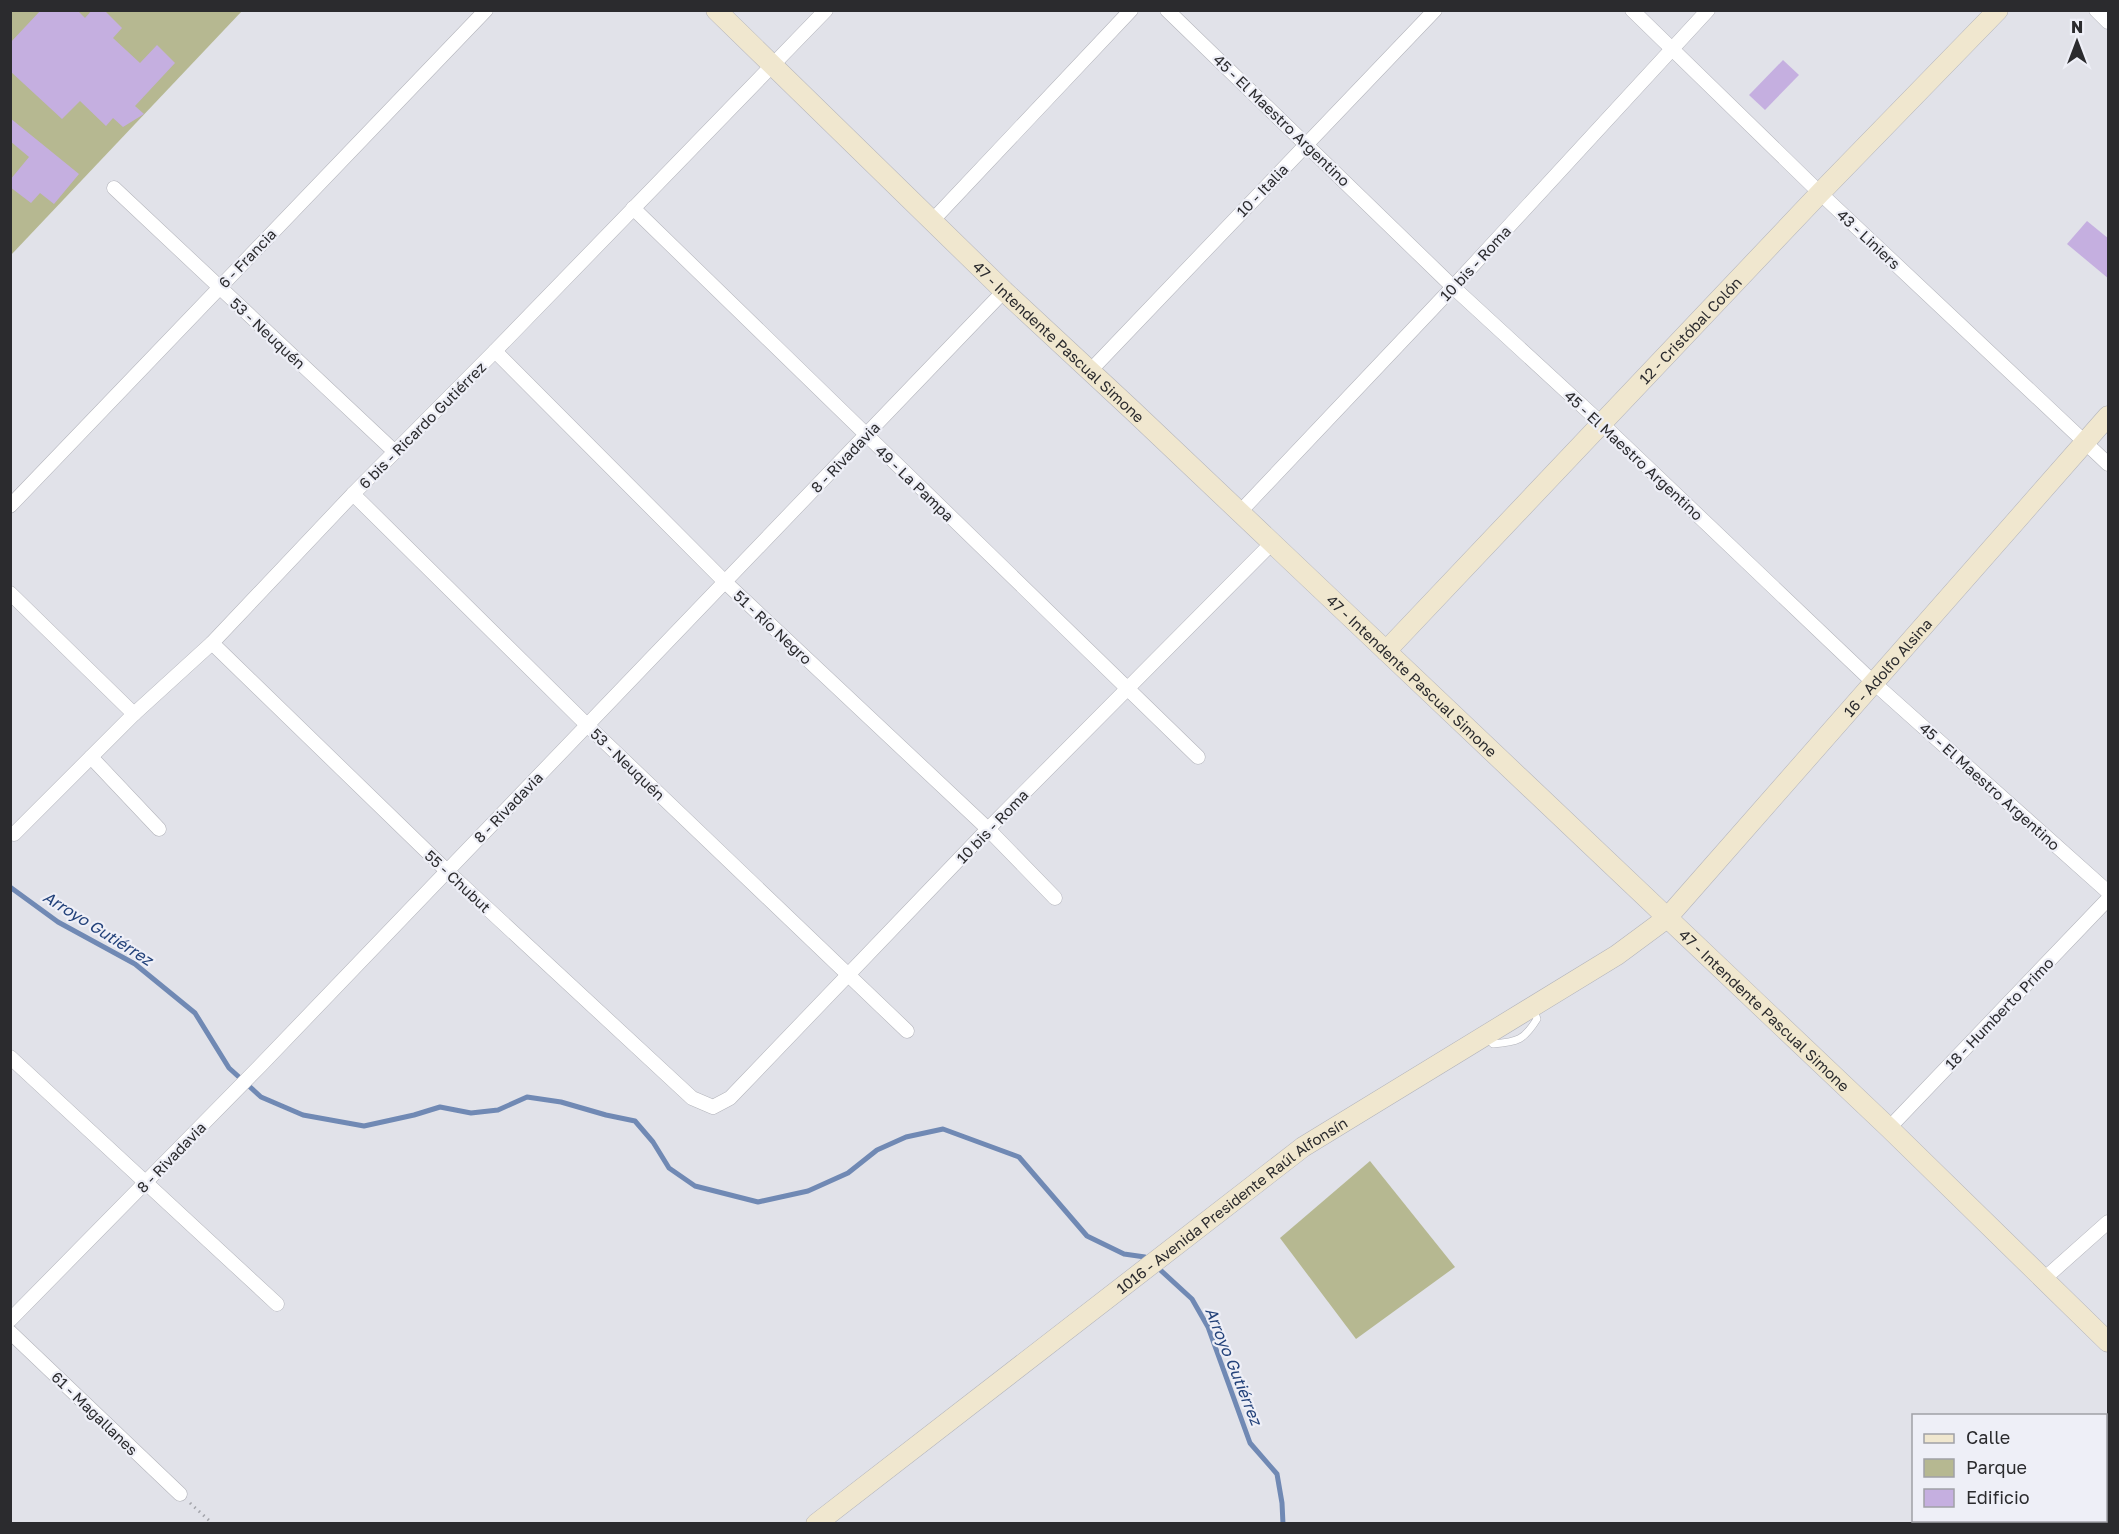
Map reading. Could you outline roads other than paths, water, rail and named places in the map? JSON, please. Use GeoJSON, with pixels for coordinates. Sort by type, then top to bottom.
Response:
{"type":"FeatureCollection","features":[{"type":"Feature","properties":{"kind":"street","name":"6 - Francia"},"geometry":{"type":"LineString","coordinates":[[10,506],[486,10]]}},
{"type":"Feature","properties":{"kind":"street","name":"47 - Intendente Pascual Simone"},"geometry":{"type":"LineString","coordinates":[[716,10],[1004,291],[1889,1128],[2109,1342]]}},
{"type":"Feature","properties":{"kind":"street","name":"6 bis - Ricardo Gutiérrez"},"geometry":{"type":"LineString","coordinates":[[14,834],[134,714],[212,643],[353,494],[826,10]]}},
{"type":"Feature","properties":{"kind":"street"},"geometry":{"type":"LineString","coordinates":[[932,221],[1131,10]]}},
{"type":"Feature","properties":{"kind":"street","name":"45 - El Maestro Argentino"},"geometry":{"type":"LineString","coordinates":[[1167,10],[1454,287],[1602,424],[1874,683],[2109,892]]}},
{"type":"Feature","properties":{"kind":"street","name":"10 - Italia"},"geometry":{"type":"LineString","coordinates":[[1090,371],[1435,10]]}},
{"type":"Feature","properties":{"kind":"street","name":"43 - Liniers"},"geometry":{"type":"LineString","coordinates":[[1632,10],[1820,193],[2109,464]]}},
{"type":"Feature","properties":{"kind":"street","name":"10 bis - Roma"},"geometry":{"type":"LineString","coordinates":[[1239,513],[1454,287],[1708,10]]}},
{"type":"Feature","properties":{"kind":"street","name":"12 - Cristóbal Colón"},"geometry":{"type":"LineString","coordinates":[[1386,651],[1820,193],[1998,10]]}},
{"type":"Feature","properties":{"kind":"street"},"geometry":{"type":"LineString","coordinates":[[2096,10],[2109,22]]}},
{"type":"Feature","properties":{"kind":"street","name":"53 - Neuquén"},"geometry":{"type":"LineString","coordinates":[[114,188],[395,452]]}},
{"type":"Feature","properties":{"kind":"street","name":"49 - La Pampa"},"geometry":{"type":"LineString","coordinates":[[633,208],[1198,757]]}},
{"type":"Feature","properties":{"kind":"street","name":"8 - Rivadavia"},"geometry":{"type":"LineString","coordinates":[[10,1320],[260,1066],[1004,291]]}},
{"type":"Feature","properties":{"kind":"street","name":"51 - Río Negro"},"geometry":{"type":"LineString","coordinates":[[495,351],[724,582],[988,829],[1055,898]]}},
{"type":"Feature","properties":{"kind":"street","name":"16 - Adolfo Alsina"},"geometry":{"type":"LineString","coordinates":[[1667,918],[2109,416]]}},
{"type":"Feature","properties":{"kind":"street","name":"53 - Neuquén"},"geometry":{"type":"LineString","coordinates":[[353,494],[587,725],[907,1031]]}},
{"type":"Feature","properties":{"kind":"street","name":"10 bis - Roma"},"geometry":{"type":"LineString","coordinates":[[713,1107],[730,1098],[988,829],[1272,543]]}},
{"type":"Feature","properties":{"kind":"street"},"geometry":{"type":"LineString","coordinates":[[10,593],[134,714]]}},
{"type":"Feature","properties":{"kind":"street","name":"55 - Chubut"},"geometry":{"type":"LineString","coordinates":[[212,643],[447,871],[692,1098],[713,1107]]}},
{"type":"Feature","properties":{"kind":"street"},"geometry":{"type":"LineString","coordinates":[[91,757],[159,829]]}},
{"type":"Feature","properties":{"kind":"street","name":"18 - Humberto Primo"},"geometry":{"type":"LineString","coordinates":[[1889,1128],[2109,899]]}},
{"type":"Feature","properties":{"kind":"street","name":"1016 - Avenida Presidente Raúl Alfonsín"},"geometry":{"type":"LineString","coordinates":[[816,1524],[1303,1147],[1617,955],[1667,918]]}},
{"type":"Feature","properties":{"kind":"street"},"geometry":{"type":"LineString","coordinates":[[10,1057],[277,1304]]}},
{"type":"Feature","properties":{"kind":"street"},"geometry":{"type":"LineString","coordinates":[[2044,1280],[2109,1222]]}},
{"type":"Feature","properties":{"kind":"street","name":"61 - Magallanes"},"geometry":{"type":"LineString","coordinates":[[10,1332],[180,1494]]}},
{"type":"Feature","properties":{"kind":"waterway","name":"Arroyo Gutiérrez"},"geometry":{"type":"LineString","coordinates":[[10,887],[58,922],[135,964],[195,1013],[229,1068],[261,1097],[303,1115],[364,1126],[440,1107],[471,1113],[498,1110],[527,1097],[561,1102],[635,1121],[653,1142],[669,1168],[695,1186],[758,1202],[808,1191],[848,1173],[877,1150],[906,1137],[943,1129],[1019,1157],[1087,1236],[1124,1254],[1145,1257],[1149,1260]]}},
{"type":"Feature","properties":{"kind":"waterway","name":"Arroyo Gutiérrez"},"geometry":{"type":"LineString","coordinates":[[1156,1266],[1192,1299],[1208,1327],[1250,1443],[1277,1474],[1283,1524]]}},
{"type":"Feature","properties":{"kind":"railway"},"geometry":{"type":"LineString","coordinates":[[2020,1524],[2024,1522]]}},
{"type":"Feature","properties":{"kind":"railway"},"geometry":{"type":"LineString","coordinates":[[2053,1524],[2056,1522]]}}]}
